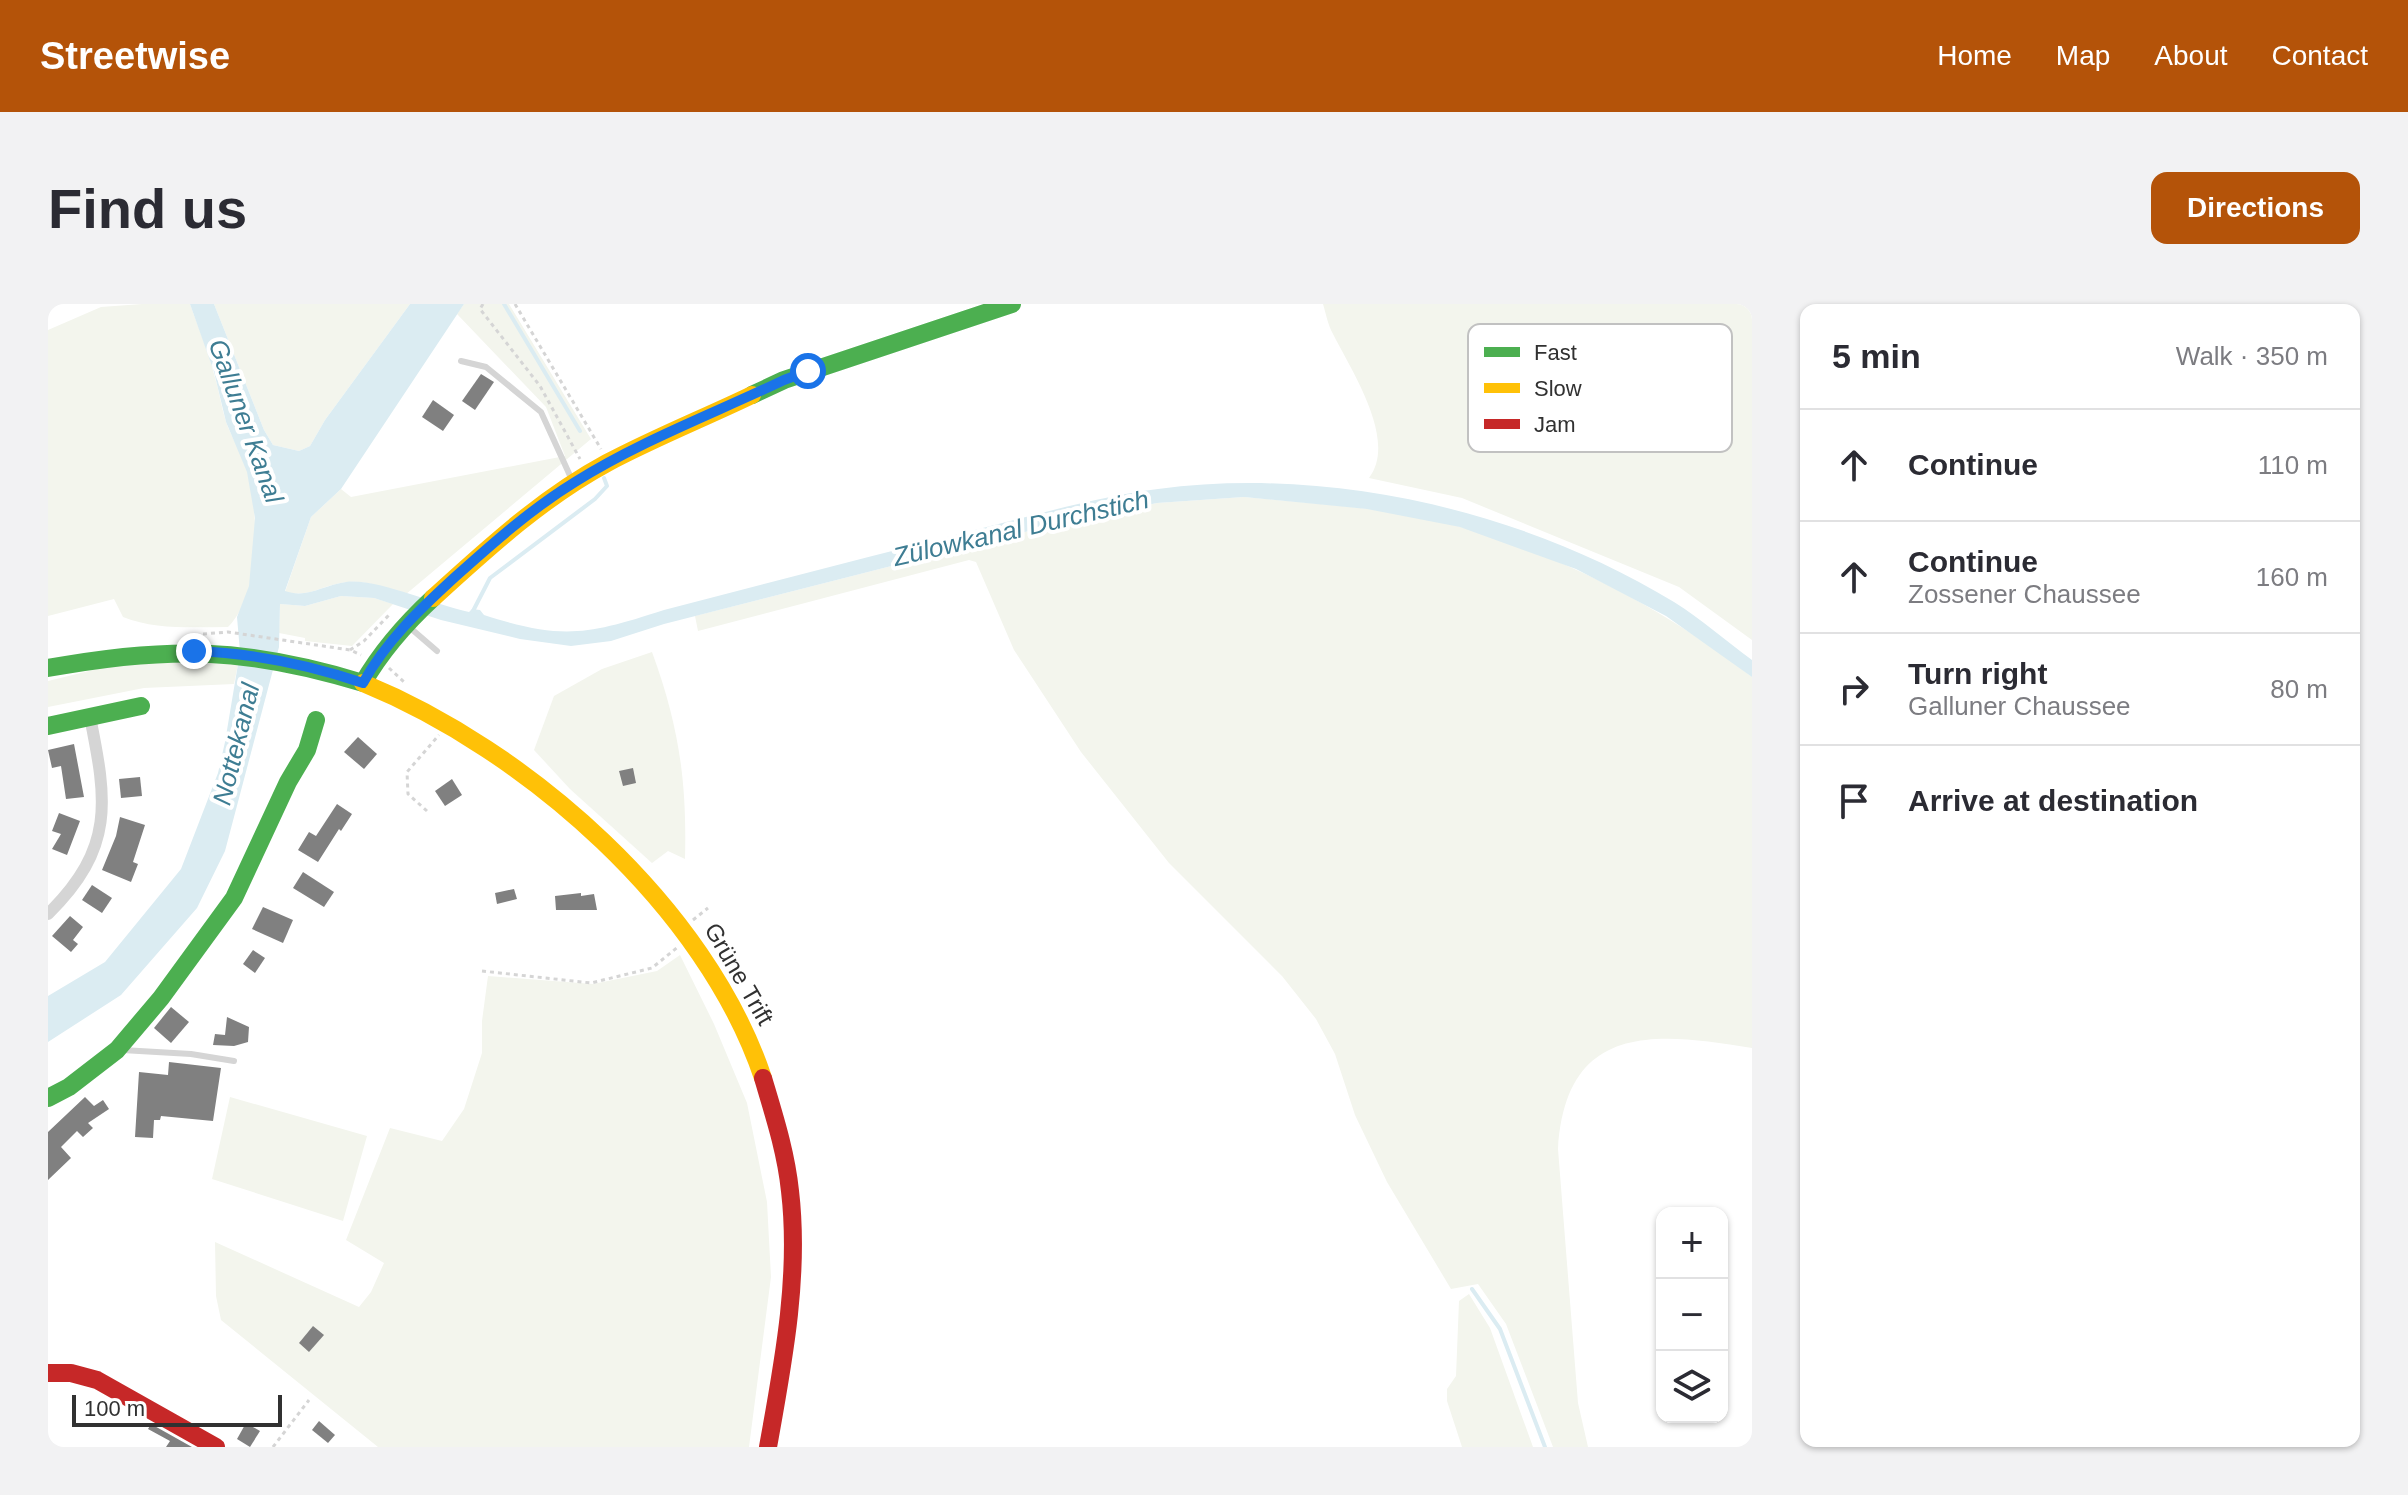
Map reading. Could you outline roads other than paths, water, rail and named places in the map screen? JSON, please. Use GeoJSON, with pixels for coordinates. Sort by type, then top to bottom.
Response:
{"type":"FeatureCollection","features":[{"type":"Feature","properties":{"kind":"main road"},"geometry":{"type":"LineString","coordinates":[[363,683],[404,617],[604,456],[784,380],[1012,304]]}},
{"type":"Feature","properties":{"kind":"main road","name":"Grüne Trift"},"geometry":{"type":"LineString","coordinates":[[48,668],[134,652],[228,652],[294,663],[401,697],[451,725],[533,784],[620,857],[666,905],[691,936],[727,994],[757,1055],[783,1150],[791,1199],[789,1305],[768,1447]]}},
{"type":"Feature","properties":{"kind":"main road"},"geometry":{"type":"LineString","coordinates":[[48,726],[141,706]]}},
{"type":"Feature","properties":{"kind":"main road"},"geometry":{"type":"LineString","coordinates":[[48,1098],[69,1087],[117,1050],[161,998],[234,898],[288,782],[307,750],[316,720]]}},
{"type":"Feature","properties":{"kind":"main road"},"geometry":{"type":"LineString","coordinates":[[48,1373],[71,1373],[97,1380],[216,1447]]}},
{"type":"Feature","properties":{"kind":"street"},"geometry":{"type":"LineString","coordinates":[[48,914],[79,878],[89,860],[101,822],[104,801],[90,717]]}},
{"type":"Feature","properties":{"kind":"lane"},"geometry":{"type":"LineString","coordinates":[[461,361],[486,367],[541,412],[574,483]]}},
{"type":"Feature","properties":{"kind":"lane"},"geometry":{"type":"LineString","coordinates":[[404,617],[437,651]]}},
{"type":"Feature","properties":{"kind":"lane"},"geometry":{"type":"LineString","coordinates":[[117,1050],[191,1054],[234,1061]]}},
{"type":"Feature","properties":{"kind":"water"},"geometry":{"type":"Polygon","coordinates":[[[190,304],[214,304],[264,430],[273,445],[299,451],[310,446],[325,420],[410,304],[464,304],[341,489],[311,517],[285,591],[293,593],[359,582],[390,588],[455,609],[469,612],[472,609],[480,610],[484,615],[534,628],[555,631],[594,629],[1112,497],[1158,489],[1224,484],[1291,484],[1358,491],[1425,503],[1491,520],[1555,543],[1616,570],[1674,602],[1752,660],[1752,677],[1666,616],[1576,569],[1460,527],[1367,509],[1244,497],[1157,503],[1068,521],[664,624],[611,641],[571,646],[520,639],[441,620],[374,598],[341,596],[305,606],[280,604],[279,647],[225,851],[197,908],[121,995],[48,1042],[48,996],[105,962],[181,869],[218,773],[225,742],[240,652],[237,617],[249,586],[255,518],[247,472],[226,422],[214,372],[190,304]]]}},
{"type":"Feature","properties":{"kind":"waterway"},"geometry":{"type":"LineString","coordinates":[[504,304],[580,431]]}},
{"type":"Feature","properties":{"kind":"waterway"},"geometry":{"type":"LineString","coordinates":[[472,613],[490,578],[595,499],[607,486],[604,478]]}},
{"type":"Feature","properties":{"kind":"waterway"},"geometry":{"type":"LineString","coordinates":[[1472,1289],[1500,1329],[1545,1447]]}},
{"type":"Feature","properties":{"kind":"water label","name":"Galluner Kanal"},"geometry":{"type":"Point","coordinates":[246,421]}},
{"type":"Feature","properties":{"kind":"water label","name":"Zülowkanal Durchstich"},"geometry":{"type":"Point","coordinates":[1021,528]}},
{"type":"Feature","properties":{"kind":"water label","name":"Nottekanal"},"geometry":{"type":"Point","coordinates":[236,744]}}]}
